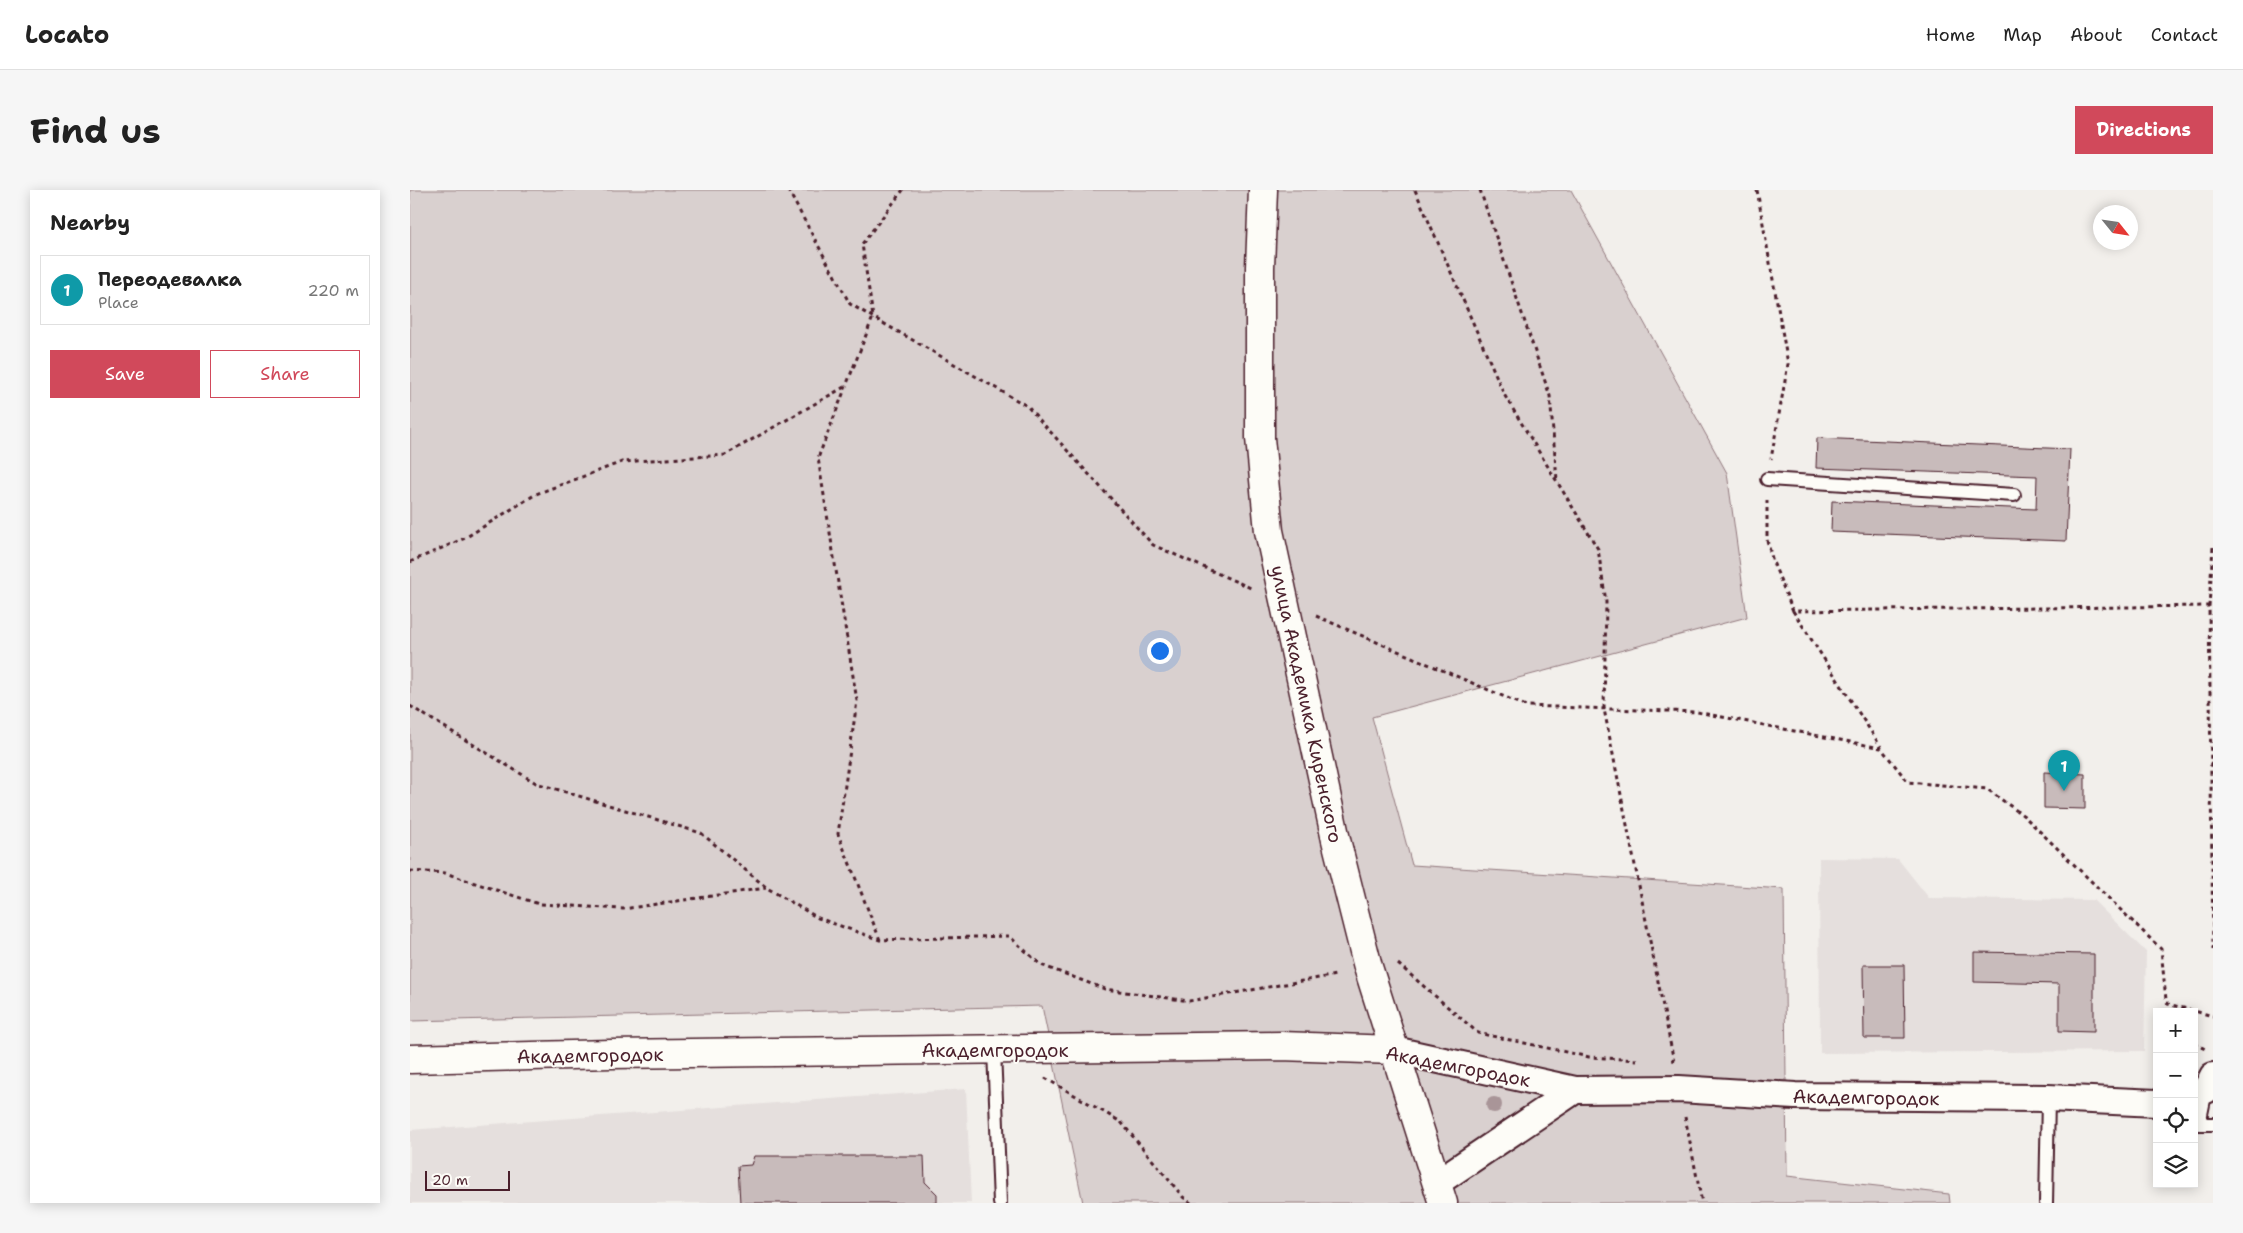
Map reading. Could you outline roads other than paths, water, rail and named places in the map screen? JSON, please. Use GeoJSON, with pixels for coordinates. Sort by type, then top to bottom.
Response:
{"type":"FeatureCollection","features":[{"type":"Feature","properties":{"kind":"main road","name":"улица Академика Киренского"},"geometry":{"type":"LineString","coordinates":[[1263,190],[1260,267],[1260,438],[1269,531],[1336,840],[1368,967],[1440,1193]]}},
{"type":"Feature","properties":{"kind":"main road","name":"Академгородок"},"geometry":{"type":"LineString","coordinates":[[410,1059],[611,1054],[1282,1046],[1394,1050]]}},
{"type":"Feature","properties":{"kind":"street","name":"Академгородок"},"geometry":{"type":"LineString","coordinates":[[1394,1050],[1575,1090],[1679,1089],[1795,1096],[2048,1098],[2153,1103]]}},
{"type":"Feature","properties":{"kind":"street","name":"Академгородок"},"geometry":{"type":"LineString","coordinates":[[1440,1193],[1575,1090]]}},
{"type":"Feature","properties":{"kind":"lane"},"geometry":{"type":"LineString","coordinates":[[1767,479],[2014,495]]}},
{"type":"Feature","properties":{"kind":"lane"},"geometry":{"type":"LineString","coordinates":[[994,1050],[1000,1203]]}},
{"type":"Feature","properties":{"kind":"lane"},"geometry":{"type":"LineString","coordinates":[[2204,1087],[2199,1124],[2213,1124]]}},
{"type":"Feature","properties":{"kind":"lane"},"geometry":{"type":"LineString","coordinates":[[2046,1203],[2048,1098]]}},
{"type":"Feature","properties":{"kind":"place","name":"Переодевалка"},"geometry":{"type":"Point","coordinates":[2064,791]}}]}
